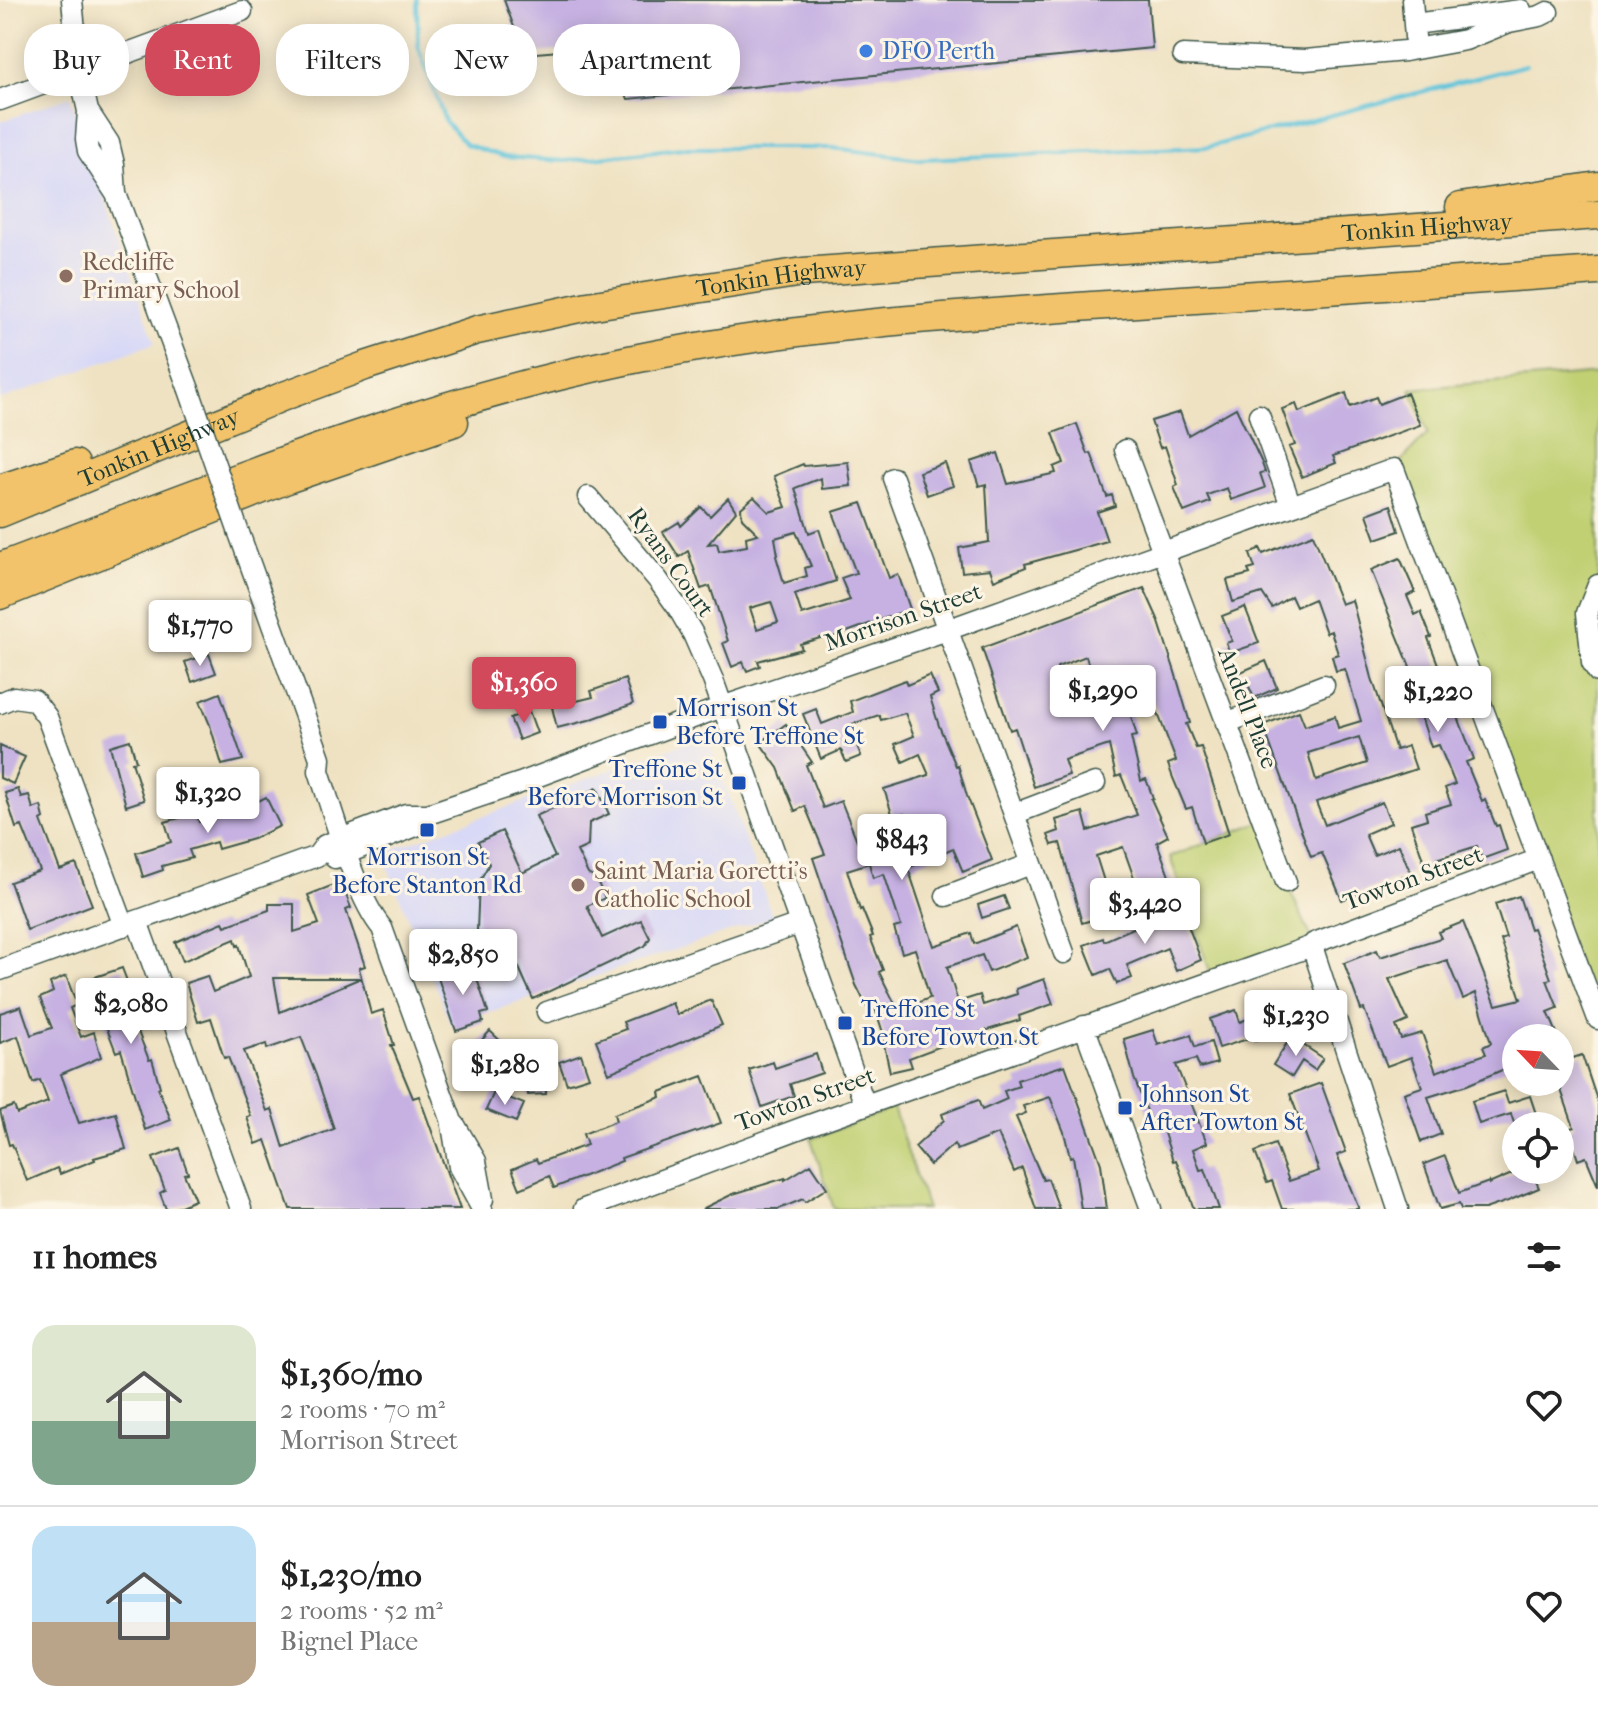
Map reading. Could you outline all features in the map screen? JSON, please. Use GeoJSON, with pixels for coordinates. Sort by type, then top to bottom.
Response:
{"type":"FeatureCollection","features":[{"type":"Feature","properties":{"kind":"highway"},"geometry":{"type":"LineString","coordinates":[[1233,241],[1598,186]]}},
{"type":"Feature","properties":{"kind":"highway","name":"Tonkin Highway"},"geometry":{"type":"LineString","coordinates":[[0,513],[284,396],[365,366],[477,330],[588,306],[803,272],[1598,215]]}},
{"type":"Feature","properties":{"kind":"highway"},"geometry":{"type":"LineString","coordinates":[[0,567],[313,449],[478,396],[624,361],[774,334],[922,318],[1598,271]]}},
{"type":"Feature","properties":{"kind":"highway"},"geometry":{"type":"LineString","coordinates":[[1456,282],[1598,291]]}},
{"type":"Feature","properties":{"kind":"highway"},"geometry":{"type":"LineString","coordinates":[[0,595],[290,478],[624,361]]}},
{"type":"Feature","properties":{"kind":"highway"},"geometry":{"type":"LineString","coordinates":[[0,489],[284,396]]}},
{"type":"Feature","properties":{"kind":"street"},"geometry":{"type":"LineString","coordinates":[[72,0],[74,24]]}},
{"type":"Feature","properties":{"kind":"street"},"geometry":{"type":"LineString","coordinates":[[1412,0],[1414,24],[1426,47]]}},
{"type":"Feature","properties":{"kind":"street"},"geometry":{"type":"LineString","coordinates":[[1183,55],[1305,60],[1426,47],[1465,40],[1509,22],[1548,12],[1522,10],[1414,24]]}},
{"type":"Feature","properties":{"kind":"street"},"geometry":{"type":"LineString","coordinates":[[129,53],[242,11]]}},
{"type":"Feature","properties":{"kind":"street"},"geometry":{"type":"LineString","coordinates":[[0,100],[24,91]]}},
{"type":"Feature","properties":{"kind":"street"},"geometry":{"type":"LineString","coordinates":[[85,96],[88,111],[109,143],[116,194],[320,758],[319,771],[382,909],[382,928],[451,1119],[476,1161],[484,1209]]}},
{"type":"Feature","properties":{"kind":"street"},"geometry":{"type":"LineString","coordinates":[[1259,415],[1291,506]]}},
{"type":"Feature","properties":{"kind":"street","name":"Andell Place"},"geometry":{"type":"LineString","coordinates":[[1125,450],[1286,882]]}},
{"type":"Feature","properties":{"kind":"street","name":"Morrison Street"},"geometry":{"type":"LineString","coordinates":[[0,970],[317,856],[325,845],[351,844],[406,814],[428,814],[1394,469],[1539,859]]}},
{"type":"Feature","properties":{"kind":"street"},"geometry":{"type":"LineString","coordinates":[[893,478],[1064,953]]}},
{"type":"Feature","properties":{"kind":"street","name":"Ryans Court"},"geometry":{"type":"LineString","coordinates":[[588,497],[658,580],[693,634],[865,1105]]}},
{"type":"Feature","properties":{"kind":"street"},"geometry":{"type":"LineString","coordinates":[[1598,585],[1587,613],[1592,662],[1598,672]]}},
{"type":"Feature","properties":{"kind":"street"},"geometry":{"type":"LineString","coordinates":[[1226,723],[1324,685]]}},
{"type":"Feature","properties":{"kind":"street"},"geometry":{"type":"LineString","coordinates":[[0,703],[14,697],[34,700],[47,717],[241,1209]]}},
{"type":"Feature","properties":{"kind":"street"},"geometry":{"type":"LineString","coordinates":[[1014,814],[1095,783]]}},
{"type":"Feature","properties":{"kind":"street"},"geometry":{"type":"LineString","coordinates":[[1539,859],[1598,1019]]}},
{"type":"Feature","properties":{"kind":"street","name":"Towton Street"},"geometry":{"type":"LineString","coordinates":[[584,1209],[1312,946],[1539,859]]}},
{"type":"Feature","properties":{"kind":"street"},"geometry":{"type":"LineString","coordinates":[[946,896],[1031,864]]}},
{"type":"Feature","properties":{"kind":"street"},"geometry":{"type":"LineString","coordinates":[[547,1012],[799,924]]}},
{"type":"Feature","properties":{"kind":"street"},"geometry":{"type":"LineString","coordinates":[[1312,946],[1398,1209]]}},
{"type":"Feature","properties":{"kind":"street"},"geometry":{"type":"LineString","coordinates":[[1084,1026],[1151,1209]]}},
{"type":"Feature","properties":{"kind":"shaded area","name":"Redcliffe Primary School"},"geometry":{"type":"Polygon","coordinates":[[[70,96],[155,343],[0,400],[0,122],[70,96]]]}},
{"type":"Feature","properties":{"kind":"shaded area","name":"Saint Maria Goretti’s Catholic School"},"geometry":{"type":"Polygon","coordinates":[[[707,735],[773,917],[451,1025],[382,853],[707,735]]]}},
{"type":"Feature","properties":{"kind":"green space"},"geometry":{"type":"Polygon","coordinates":[[[1598,373],[1598,585],[1587,613],[1598,672],[1598,1019],[1394,469],[1428,433],[1411,389],[1598,373]]]}},
{"type":"Feature","properties":{"kind":"green space"},"geometry":{"type":"Polygon","coordinates":[[[1262,821],[1314,943],[1213,980],[1170,857],[1262,821]]]}},
{"type":"Feature","properties":{"kind":"green space"},"geometry":{"type":"Polygon","coordinates":[[[893,1108],[927,1209],[834,1209],[811,1139],[893,1108]]]}},
{"type":"Feature","properties":{"kind":"building","name":"DFO Perth"},"geometry":{"type":"Polygon","coordinates":[[[504,0],[1148,0],[1152,48],[740,88],[740,24],[553,24],[553,52],[537,53],[537,24],[513,24],[504,0]]]}},
{"type":"Feature","properties":{"kind":"building","name":"DFO Perth"},"geometry":{"type":"Polygon","coordinates":[[[627,96],[659,96],[628,99],[627,96]]]}},
{"type":"Feature","properties":{"kind":"building"},"geometry":{"type":"Polygon","coordinates":[[[1346,393],[1350,407],[1376,397],[1379,404],[1407,393],[1420,425],[1333,456],[1336,463],[1302,477],[1289,447],[1295,445],[1282,409],[1296,404],[1299,412],[1346,393]]]}},
{"type":"Feature","properties":{"kind":"building"},"geometry":{"type":"Polygon","coordinates":[[[1236,408],[1265,472],[1260,473],[1265,488],[1231,500],[1227,488],[1207,495],[1210,502],[1184,512],[1174,487],[1178,485],[1165,446],[1160,448],[1151,421],[1180,412],[1188,435],[1236,408]]]}},
{"type":"Feature","properties":{"kind":"building"},"geometry":{"type":"Polygon","coordinates":[[[1077,424],[1107,497],[1112,495],[1115,506],[1097,512],[1107,541],[1025,564],[1026,567],[994,580],[990,569],[962,572],[959,548],[989,542],[986,484],[979,486],[971,462],[998,453],[1008,484],[1056,473],[1054,467],[1064,463],[1053,433],[1077,424]]]}},
{"type":"Feature","properties":{"kind":"building"},"geometry":{"type":"Polygon","coordinates":[[[848,462],[851,486],[822,489],[821,478],[795,488],[809,533],[819,529],[836,581],[795,594],[802,615],[850,600],[841,578],[856,573],[833,512],[862,503],[889,578],[898,574],[910,609],[828,639],[827,636],[800,644],[802,649],[758,661],[760,666],[747,671],[743,662],[732,667],[723,643],[728,641],[710,586],[701,589],[688,551],[679,557],[663,532],[679,522],[681,526],[701,507],[710,516],[728,498],[736,511],[708,544],[717,543],[719,551],[747,546],[746,537],[758,534],[742,518],[741,508],[754,497],[769,512],[786,507],[774,476],[804,466],[848,462]],[[796,532],[775,538],[776,556],[784,583],[807,576],[805,568],[811,566],[796,532]],[[771,602],[750,608],[757,629],[778,622],[771,602]]]}},
{"type":"Feature","properties":{"kind":"building"},"geometry":{"type":"Polygon","coordinates":[[[945,463],[953,486],[927,495],[919,472],[945,463]]]}},
{"type":"Feature","properties":{"kind":"building"},"geometry":{"type":"Polygon","coordinates":[[[1391,505],[1399,531],[1376,539],[1367,514],[1391,505]]]}},
{"type":"Feature","properties":{"kind":"building"},"geometry":{"type":"Polygon","coordinates":[[[1313,534],[1341,604],[1352,600],[1372,678],[1396,750],[1408,746],[1416,769],[1316,802],[1325,825],[1382,802],[1391,823],[1365,834],[1374,855],[1399,845],[1411,873],[1342,900],[1322,853],[1311,857],[1263,725],[1299,711],[1305,726],[1335,716],[1338,728],[1361,721],[1345,669],[1336,671],[1332,656],[1338,654],[1331,631],[1326,633],[1314,599],[1296,607],[1291,596],[1272,608],[1262,593],[1233,602],[1227,580],[1250,574],[1248,570],[1255,568],[1250,554],[1260,548],[1263,554],[1313,534]],[[1359,737],[1308,753],[1316,780],[1367,763],[1359,737]]]}},
{"type":"Feature","properties":{"kind":"building"},"geometry":{"type":"Polygon","coordinates":[[[1400,558],[1415,592],[1407,596],[1415,615],[1421,612],[1474,759],[1466,762],[1482,801],[1485,799],[1496,826],[1499,825],[1507,850],[1482,859],[1477,846],[1436,859],[1437,864],[1426,868],[1411,824],[1427,819],[1425,812],[1451,804],[1445,788],[1455,784],[1439,745],[1431,747],[1411,686],[1417,684],[1371,570],[1400,558]]]}},
{"type":"Feature","properties":{"kind":"building"},"geometry":{"type":"Polygon","coordinates":[[[1144,588],[1158,619],[1175,672],[1190,723],[1186,724],[1196,748],[1201,747],[1229,834],[1203,843],[1192,807],[1186,809],[1168,764],[1176,761],[1146,682],[1123,690],[1137,736],[1131,737],[1141,781],[1146,779],[1151,799],[1168,836],[1157,842],[1175,892],[1143,903],[1123,847],[1096,856],[1114,913],[1082,923],[1060,843],[1052,845],[1048,835],[1059,831],[1056,820],[1083,812],[1088,831],[1137,815],[1121,775],[1116,777],[1109,745],[1064,760],[1069,775],[1034,787],[1015,728],[1010,730],[982,648],[1144,588]],[[1086,656],[1057,667],[1065,688],[1092,677],[1086,656]]]}},
{"type":"Feature","properties":{"kind":"building"},"geometry":{"type":"Polygon","coordinates":[[[1245,607],[1259,643],[1230,653],[1226,643],[1232,641],[1222,616],[1245,607]]]}},
{"type":"Feature","properties":{"kind":"building"},"geometry":{"type":"Polygon","coordinates":[[[209,654],[216,673],[192,682],[185,662],[209,654]]]}},
{"type":"Feature","properties":{"kind":"building"},"geometry":{"type":"Polygon","coordinates":[[[1266,661],[1277,688],[1254,698],[1247,682],[1240,685],[1236,674],[1266,661]]]}},
{"type":"Feature","properties":{"kind":"building"},"geometry":{"type":"Polygon","coordinates":[[[930,675],[938,693],[930,697],[939,726],[958,765],[992,860],[963,872],[953,848],[908,868],[934,946],[971,933],[974,944],[1016,927],[1027,957],[989,972],[982,955],[947,967],[958,1002],[980,995],[983,1005],[1017,994],[1016,989],[1044,979],[1053,1004],[1019,1016],[1020,1020],[909,1058],[912,1067],[890,1072],[885,1039],[875,1008],[869,1011],[856,985],[813,858],[825,854],[805,806],[795,811],[778,768],[760,743],[786,724],[812,762],[806,765],[823,808],[841,801],[860,848],[888,839],[894,859],[921,851],[904,814],[893,817],[884,789],[929,775],[920,754],[903,762],[895,744],[914,736],[905,713],[881,720],[879,715],[849,725],[861,756],[846,762],[841,750],[821,759],[803,714],[816,709],[822,724],[853,712],[850,701],[905,680],[907,685],[930,675]],[[869,863],[847,870],[860,910],[873,936],[870,937],[883,970],[879,972],[898,1010],[930,998],[915,949],[902,953],[894,928],[901,926],[884,874],[873,878],[869,863]]]}},
{"type":"Feature","properties":{"kind":"building"},"geometry":{"type":"Polygon","coordinates":[[[625,679],[633,704],[557,728],[552,707],[593,697],[591,691],[625,679]]]}},
{"type":"Feature","properties":{"kind":"building"},"geometry":{"type":"Polygon","coordinates":[[[220,693],[243,760],[222,765],[200,701],[220,693]]]}},
{"type":"Feature","properties":{"kind":"building"},"geometry":{"type":"Polygon","coordinates":[[[529,711],[537,733],[519,740],[510,718],[529,711]]]}},
{"type":"Feature","properties":{"kind":"building"},"geometry":{"type":"Polygon","coordinates":[[[130,740],[136,761],[132,762],[144,800],[126,806],[110,746],[130,740]]]}},
{"type":"Feature","properties":{"kind":"building"},"geometry":{"type":"Polygon","coordinates":[[[0,746],[25,757],[13,784],[0,778],[0,746]]]}},
{"type":"Feature","properties":{"kind":"building"},"geometry":{"type":"Polygon","coordinates":[[[597,788],[609,814],[589,823],[588,846],[577,851],[605,898],[587,906],[602,938],[641,920],[650,938],[645,946],[533,999],[515,959],[490,958],[477,931],[479,882],[489,864],[478,842],[502,831],[522,873],[555,857],[536,816],[597,788]]]}},
{"type":"Feature","properties":{"kind":"building"},"geometry":{"type":"Polygon","coordinates":[[[18,789],[21,797],[29,795],[33,809],[41,806],[44,818],[41,820],[60,870],[76,864],[92,905],[27,930],[10,882],[40,871],[22,826],[16,828],[5,793],[18,789]]]}},
{"type":"Feature","properties":{"kind":"building"},"geometry":{"type":"Polygon","coordinates":[[[266,797],[280,826],[253,839],[218,849],[216,842],[189,850],[192,858],[162,866],[163,870],[143,877],[136,853],[171,842],[165,822],[197,813],[199,822],[239,811],[266,797]]]}},
{"type":"Feature","properties":{"kind":"building"},"geometry":{"type":"Polygon","coordinates":[[[341,882],[351,908],[346,910],[365,966],[359,968],[371,1014],[383,1010],[394,1045],[391,1045],[413,1098],[419,1096],[460,1209],[290,1209],[266,1140],[256,1144],[247,1117],[251,1116],[228,1057],[224,1058],[211,1018],[198,1022],[186,983],[207,976],[213,992],[249,977],[239,945],[235,939],[183,961],[175,942],[223,922],[225,926],[269,910],[269,904],[294,904],[294,932],[319,924],[308,895],[341,882]],[[274,978],[280,1012],[361,978],[274,978]],[[301,1037],[267,1049],[266,1044],[244,1051],[267,1111],[272,1109],[284,1148],[334,1129],[301,1037]]]}},
{"type":"Feature","properties":{"kind":"building"},"geometry":{"type":"Polygon","coordinates":[[[1004,896],[1009,909],[982,918],[978,905],[1004,896]]]}},
{"type":"Feature","properties":{"kind":"building"},"geometry":{"type":"Polygon","coordinates":[[[1519,896],[1551,979],[1547,980],[1558,1008],[1548,1012],[1553,1024],[1502,1024],[1502,1070],[1428,1097],[1441,1134],[1421,1142],[1404,1093],[1422,1087],[1411,1057],[1387,1066],[1364,1009],[1361,1010],[1344,963],[1377,950],[1380,957],[1441,938],[1438,932],[1463,922],[1496,1005],[1521,999],[1501,940],[1506,938],[1495,904],[1519,896]],[[1447,960],[1389,979],[1408,1021],[1396,1026],[1401,1039],[1422,1033],[1436,1072],[1486,1054],[1483,1047],[1491,1043],[1476,993],[1463,999],[1447,960]]]}},
{"type":"Feature","properties":{"kind":"building"},"geometry":{"type":"Polygon","coordinates":[[[1181,907],[1201,960],[1176,971],[1167,948],[1127,965],[1132,978],[1117,984],[1110,969],[1096,975],[1084,945],[1103,938],[1104,941],[1181,907]]]}},
{"type":"Feature","properties":{"kind":"building"},"geometry":{"type":"Polygon","coordinates":[[[464,966],[466,973],[474,970],[488,1012],[481,1014],[483,1022],[456,1031],[437,975],[464,966]]]}},
{"type":"Feature","properties":{"kind":"building"},"geometry":{"type":"Polygon","coordinates":[[[122,968],[130,989],[126,991],[136,1015],[132,1016],[149,1060],[152,1059],[158,1088],[171,1120],[145,1130],[121,1050],[116,1052],[98,1005],[101,1004],[92,978],[122,968]]]}},
{"type":"Feature","properties":{"kind":"building"},"geometry":{"type":"Polygon","coordinates":[[[66,976],[77,1005],[70,1008],[81,1037],[94,1032],[101,1057],[61,1074],[79,1123],[116,1113],[126,1149],[94,1158],[60,1174],[57,1168],[27,1181],[12,1144],[9,1145],[0,1111],[14,1106],[17,1114],[48,1102],[40,1080],[33,1083],[18,1036],[0,1043],[0,1013],[21,1006],[31,1035],[52,1028],[40,998],[53,992],[50,983],[66,976]]]}},
{"type":"Feature","properties":{"kind":"building"},"geometry":{"type":"Polygon","coordinates":[[[1283,998],[1294,1026],[1255,1041],[1254,1037],[1219,1048],[1210,1019],[1236,1010],[1240,1022],[1263,1013],[1261,1007],[1283,998]]]}},
{"type":"Feature","properties":{"kind":"building"},"geometry":{"type":"Polygon","coordinates":[[[711,1000],[722,1025],[609,1073],[596,1040],[626,1029],[623,1022],[672,1003],[677,1015],[711,1000]]]}},
{"type":"Feature","properties":{"kind":"building"},"geometry":{"type":"Polygon","coordinates":[[[1153,1030],[1158,1045],[1191,1035],[1195,1047],[1211,1042],[1217,1063],[1200,1068],[1196,1059],[1176,1065],[1207,1143],[1193,1149],[1200,1170],[1205,1169],[1219,1209],[1194,1209],[1161,1124],[1153,1126],[1134,1078],[1124,1039],[1153,1030]]]}},
{"type":"Feature","properties":{"kind":"building"},"geometry":{"type":"Polygon","coordinates":[[[490,1031],[514,1054],[497,1073],[472,1051],[490,1031]]]}},
{"type":"Feature","properties":{"kind":"building"},"geometry":{"type":"Polygon","coordinates":[[[1291,1037],[1323,1058],[1315,1070],[1302,1061],[1292,1077],[1273,1065],[1291,1037]]]}},
{"type":"Feature","properties":{"kind":"building"},"geometry":{"type":"Polygon","coordinates":[[[581,1054],[589,1077],[567,1084],[559,1062],[581,1054]]]}},
{"type":"Feature","properties":{"kind":"building"},"geometry":{"type":"Polygon","coordinates":[[[816,1054],[822,1073],[790,1084],[794,1096],[762,1107],[749,1070],[773,1062],[775,1068],[816,1054]]]}},
{"type":"Feature","properties":{"kind":"building"},"geometry":{"type":"Polygon","coordinates":[[[1582,1055],[1598,1103],[1598,1186],[1586,1157],[1578,1160],[1574,1148],[1574,1112],[1569,1112],[1563,1096],[1574,1096],[1574,1058],[1582,1055]]]}},
{"type":"Feature","properties":{"kind":"building"},"geometry":{"type":"Polygon","coordinates":[[[545,1060],[546,1094],[528,1095],[526,1061],[545,1060]]]}},
{"type":"Feature","properties":{"kind":"building"},"geometry":{"type":"Polygon","coordinates":[[[1065,1065],[1101,1164],[1107,1209],[1081,1209],[1073,1156],[1070,1157],[1050,1097],[1023,1106],[1026,1113],[1016,1117],[1043,1180],[1048,1179],[1059,1209],[1036,1209],[1022,1168],[1014,1172],[998,1134],[957,1150],[954,1144],[930,1165],[915,1147],[944,1120],[942,1114],[978,1100],[982,1110],[1007,1099],[1004,1091],[1019,1086],[1017,1080],[1065,1065]]]}},
{"type":"Feature","properties":{"kind":"building"},"geometry":{"type":"Polygon","coordinates":[[[703,1076],[721,1123],[621,1158],[622,1161],[554,1188],[549,1176],[520,1189],[512,1169],[587,1145],[583,1134],[616,1121],[614,1114],[661,1097],[660,1092],[703,1076]]]}},
{"type":"Feature","properties":{"kind":"building"},"geometry":{"type":"Polygon","coordinates":[[[1321,1083],[1346,1152],[1337,1155],[1359,1209],[1282,1209],[1272,1181],[1267,1183],[1255,1152],[1275,1144],[1289,1181],[1319,1171],[1290,1094],[1321,1083]]]}},
{"type":"Feature","properties":{"kind":"building"},"geometry":{"type":"Polygon","coordinates":[[[494,1092],[524,1104],[516,1122],[486,1110],[494,1092]]]}},
{"type":"Feature","properties":{"kind":"building"},"geometry":{"type":"Polygon","coordinates":[[[1502,1092],[1508,1103],[1530,1096],[1535,1112],[1502,1112],[1502,1117],[1479,1124],[1472,1101],[1502,1092]]]}},
{"type":"Feature","properties":{"kind":"building"},"geometry":{"type":"Polygon","coordinates":[[[179,1148],[188,1173],[184,1174],[195,1200],[166,1209],[160,1193],[165,1190],[153,1158],[179,1148]]]}},
{"type":"Feature","properties":{"kind":"building"},"geometry":{"type":"Polygon","coordinates":[[[1445,1156],[1459,1193],[1502,1178],[1502,1184],[1537,1184],[1539,1188],[1485,1209],[1461,1209],[1459,1204],[1440,1209],[1424,1164],[1445,1156]]]}},
{"type":"Feature","properties":{"kind":"building"},"geometry":{"type":"Polygon","coordinates":[[[811,1164],[827,1188],[805,1202],[803,1199],[779,1209],[702,1209],[733,1194],[785,1180],[811,1164]]]}},
{"type":"Feature","properties":{"kind":"waterway"},"geometry":{"type":"LineString","coordinates":[[417,0],[418,46],[445,121],[465,144],[504,157],[564,161],[682,148],[833,148],[921,159],[1208,147],[1526,65]]}},
{"type":"Feature","properties":{"kind":"place","name":"DFO Perth"},"geometry":{"type":"Point","coordinates":[866,51]}},
{"type":"Feature","properties":{"kind":"place","name":"Redcliffe Primary School"},"geometry":{"type":"Point","coordinates":[66,276]}},
{"type":"Feature","properties":{"kind":"place","name":"Morrison St Before Treffone St"},"geometry":{"type":"Point","coordinates":[660,722]}},
{"type":"Feature","properties":{"kind":"place","name":"Treffone St Before Morrison St"},"geometry":{"type":"Point","coordinates":[739,783]}},
{"type":"Feature","properties":{"kind":"place","name":"Morrison St Before Stanton Rd"},"geometry":{"type":"Point","coordinates":[427,830]}},
{"type":"Feature","properties":{"kind":"place","name":"Saint Maria Goretti’s Catholic School"},"geometry":{"type":"Point","coordinates":[578,885]}},
{"type":"Feature","properties":{"kind":"place","name":"Treffone St Before Towton St"},"geometry":{"type":"Point","coordinates":[845,1023]}},
{"type":"Feature","properties":{"kind":"place","name":"Johnson St After Towton St"},"geometry":{"type":"Point","coordinates":[1125,1108]}}]}
